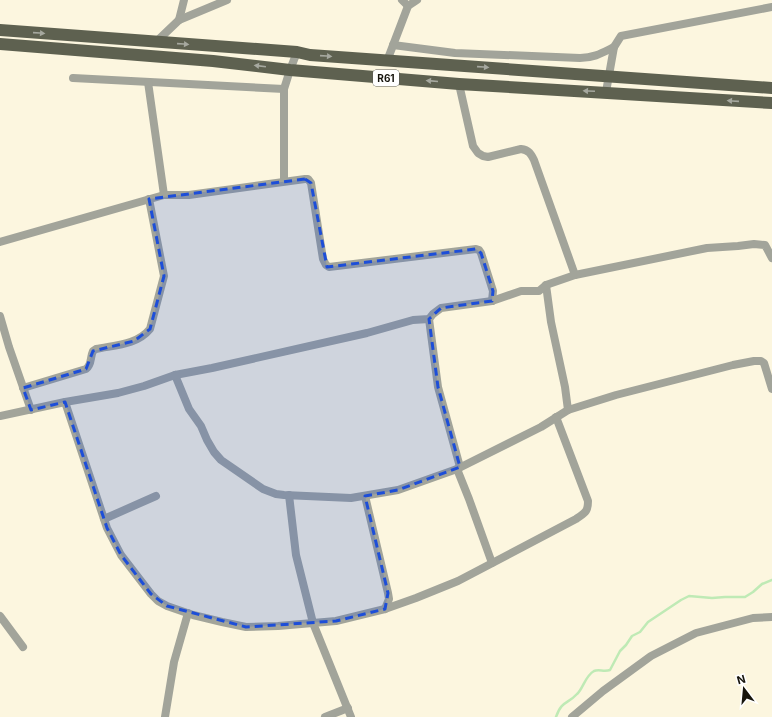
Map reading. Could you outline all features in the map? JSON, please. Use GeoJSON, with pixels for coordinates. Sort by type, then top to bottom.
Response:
{"type":"FeatureCollection","features":[{"type":"Feature","properties":{"kind":"main road","name":"R61"},"geometry":{"type":"LineString","coordinates":[[0,30],[297,52],[310,55],[386,61],[772,88]]}},
{"type":"Feature","properties":{"kind":"main road","name":"R61"},"geometry":{"type":"LineString","coordinates":[[0,44],[212,61],[290,70],[459,84],[772,103]]}},
{"type":"Feature","properties":{"kind":"street"},"geometry":{"type":"LineString","coordinates":[[179,20],[184,0]]}},
{"type":"Feature","properties":{"kind":"street"},"geometry":{"type":"LineString","coordinates":[[156,42],[179,20],[227,0]]}},
{"type":"Feature","properties":{"kind":"street"},"geometry":{"type":"LineString","coordinates":[[386,61],[393,45],[405,3],[417,0]]}},
{"type":"Feature","properties":{"kind":"street"},"geometry":{"type":"LineString","coordinates":[[606,92],[614,47],[621,36],[772,7]]}},
{"type":"Feature","properties":{"kind":"street"},"geometry":{"type":"LineString","coordinates":[[393,45],[455,53],[580,58],[589,58],[599,55],[614,47]]}},
{"type":"Feature","properties":{"kind":"street"},"geometry":{"type":"LineString","coordinates":[[284,181],[284,90],[297,52]]}},
{"type":"Feature","properties":{"kind":"street"},"geometry":{"type":"LineString","coordinates":[[72,78],[284,90]]}},
{"type":"Feature","properties":{"kind":"street"},"geometry":{"type":"LineString","coordinates":[[148,82],[164,195]]}},
{"type":"Feature","properties":{"kind":"street"},"geometry":{"type":"LineString","coordinates":[[459,84],[472,141],[478,153],[488,157],[521,149],[526,149],[530,152],[575,275]]}},
{"type":"Feature","properties":{"kind":"street"},"geometry":{"type":"LineString","coordinates":[[0,242],[164,195],[189,195],[305,179],[311,183],[324,259],[326,265],[329,267],[476,249],[481,253],[493,292],[492,301]]}},
{"type":"Feature","properties":{"kind":"street"},"geometry":{"type":"LineString","coordinates":[[23,388],[86,369],[90,363],[93,351],[96,349],[134,341],[150,329],[164,276],[149,199]]}},
{"type":"Feature","properties":{"kind":"street"},"geometry":{"type":"LineString","coordinates":[[492,563],[458,468],[438,387],[429,319],[433,314],[441,308],[492,301],[521,291],[539,291],[546,285],[575,275],[715,247],[761,244],[764,245],[772,258]]}},
{"type":"Feature","properties":{"kind":"street"},"geometry":{"type":"LineString","coordinates":[[546,285],[551,322],[565,387],[568,410]]}},
{"type":"Feature","properties":{"kind":"street"},"geometry":{"type":"LineString","coordinates":[[0,316],[31,410]]}},
{"type":"Feature","properties":{"kind":"street"},"geometry":{"type":"LineString","coordinates":[[0,416],[65,402],[118,393],[175,375],[367,333],[413,320],[429,319]]}},
{"type":"Feature","properties":{"kind":"street"},"geometry":{"type":"LineString","coordinates":[[175,375],[189,409],[201,426],[214,452],[222,460],[263,489],[276,494],[351,498],[398,490],[458,468],[541,427],[568,410],[616,395],[732,365],[754,361],[761,361],[764,363],[772,389]]}},
{"type":"Feature","properties":{"kind":"street"},"geometry":{"type":"LineString","coordinates":[[65,402],[107,528],[121,555],[151,594],[167,606],[188,613],[246,627],[313,624],[336,621],[385,609],[458,581],[576,519],[586,512],[588,508],[588,501],[556,417]]}},
{"type":"Feature","properties":{"kind":"street"},"geometry":{"type":"LineString","coordinates":[[289,495],[296,555],[313,624],[351,717]]}},
{"type":"Feature","properties":{"kind":"street"},"geometry":{"type":"LineString","coordinates":[[104,519],[156,496]]}},
{"type":"Feature","properties":{"kind":"street"},"geometry":{"type":"LineString","coordinates":[[365,496],[388,593],[389,599],[385,609]]}},
{"type":"Feature","properties":{"kind":"street"},"geometry":{"type":"LineString","coordinates":[[165,717],[174,662],[188,613]]}},
{"type":"Feature","properties":{"kind":"street"},"geometry":{"type":"LineString","coordinates":[[0,616],[23,647]]}},
{"type":"Feature","properties":{"kind":"street"},"geometry":{"type":"LineString","coordinates":[[572,717],[603,691],[650,656],[696,633],[753,618],[772,617]]}},
{"type":"Feature","properties":{"kind":"street"},"geometry":{"type":"LineString","coordinates":[[325,717],[348,708]]}},
{"type":"Feature","properties":{"kind":"highlighted area"},"geometry":{"type":"Polygon","coordinates":[[[305,179],[311,183],[327,267],[476,249],[481,253],[493,291],[492,301],[441,308],[429,319],[438,387],[460,467],[398,490],[365,496],[388,593],[385,609],[336,621],[246,627],[167,606],[151,594],[121,555],[107,528],[65,402],[31,410],[23,388],[86,369],[93,351],[134,341],[150,329],[164,276],[149,199],[305,179]]]}},
{"type":"Feature","properties":{"kind":"waterway"},"geometry":{"type":"LineString","coordinates":[[556,717],[560,708],[579,692],[591,673],[596,670],[610,670],[620,651],[632,636],[640,632],[648,622],[681,600],[689,596],[712,598],[745,597],[762,584],[772,580]]}}]}
